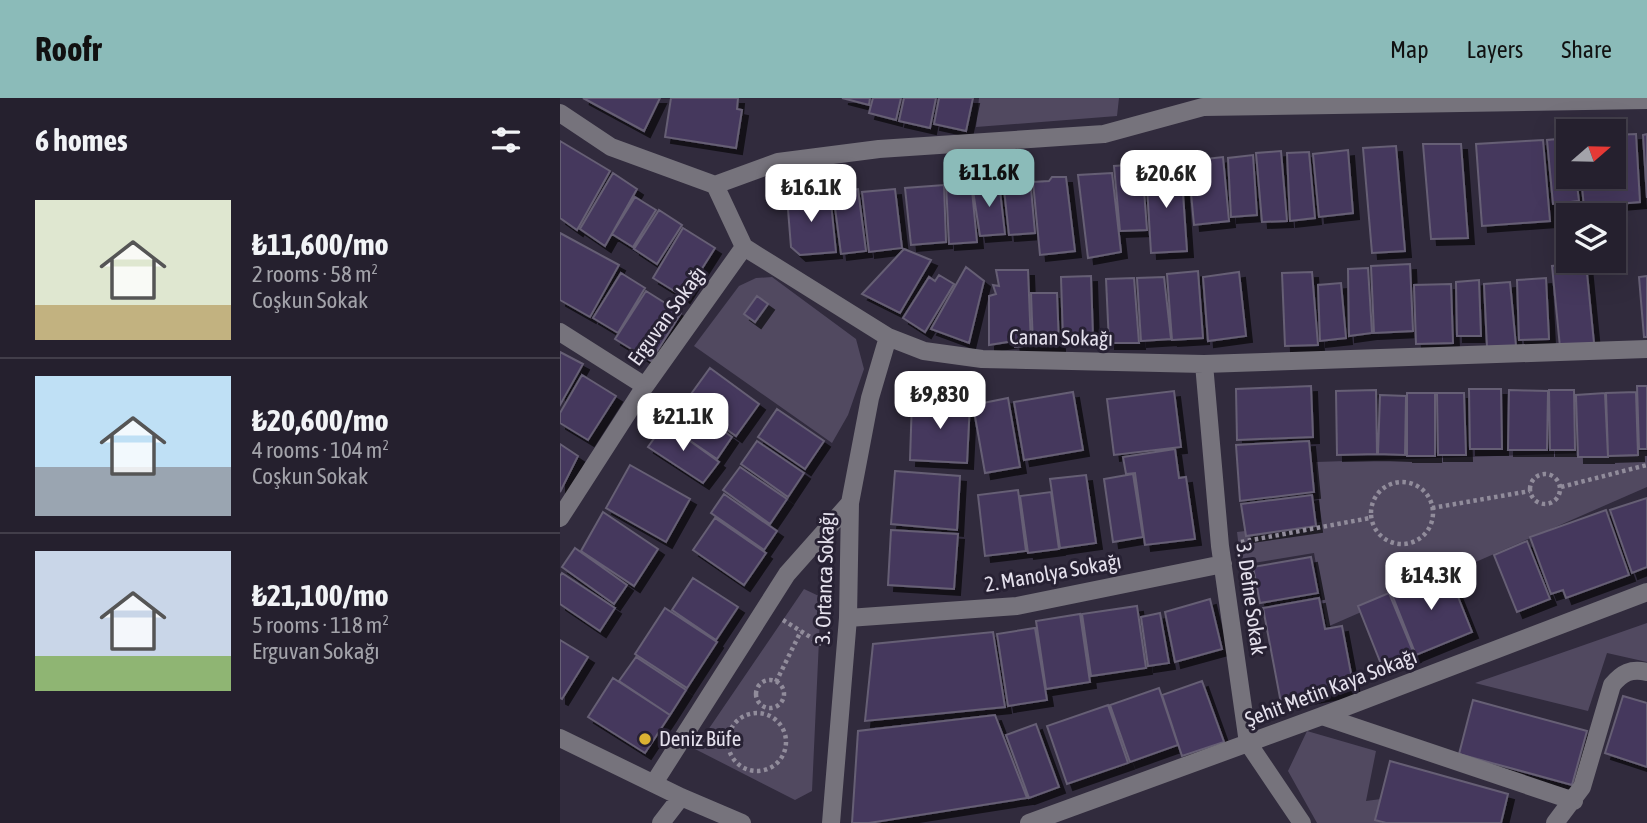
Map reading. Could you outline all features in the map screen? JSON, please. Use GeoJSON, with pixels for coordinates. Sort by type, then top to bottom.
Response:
{"type":"FeatureCollection","features":[{"type":"Feature","properties":{"kind":"street"},"geometry":{"type":"LineString","coordinates":[[1185,98],[1203,107]]}},
{"type":"Feature","properties":{"kind":"street"},"geometry":{"type":"LineString","coordinates":[[560,113],[611,147],[715,186],[778,162],[879,149],[1104,134],[1203,107],[1647,100]]}},
{"type":"Feature","properties":{"kind":"street"},"geometry":{"type":"LineString","coordinates":[[715,186],[744,247]]}},
{"type":"Feature","properties":{"kind":"street","name":"Canan Sokağı"},"geometry":{"type":"LineString","coordinates":[[744,247],[888,337],[924,351],[982,359],[1204,364],[1647,349]]}},
{"type":"Feature","properties":{"kind":"street","name":"Erguvan Sokağı"},"geometry":{"type":"LineString","coordinates":[[560,518],[645,386],[744,247]]}},
{"type":"Feature","properties":{"kind":"street"},"geometry":{"type":"LineString","coordinates":[[560,332],[645,386]]}},
{"type":"Feature","properties":{"kind":"street","name":"3. Ortanca Sokağı"},"geometry":{"type":"LineString","coordinates":[[831,823],[848,618],[850,503],[870,398],[888,337]]}},
{"type":"Feature","properties":{"kind":"street","name":"3. Defne Sokak"},"geometry":{"type":"LineString","coordinates":[[1204,364],[1221,555],[1248,743],[1302,823]]}},
{"type":"Feature","properties":{"kind":"street"},"geometry":{"type":"LineString","coordinates":[[654,783],[787,574],[850,503]]}},
{"type":"Feature","properties":{"kind":"street","name":"2. Manolya Sokağı"},"geometry":{"type":"LineString","coordinates":[[848,618],[1017,606],[1221,555]]}},
{"type":"Feature","properties":{"kind":"street","name":"Şehit Metin Kaya Sokağı"},"geometry":{"type":"LineString","coordinates":[[1029,823],[1322,716],[1647,592]]}},
{"type":"Feature","properties":{"kind":"street"},"geometry":{"type":"LineString","coordinates":[[1555,823],[1583,787],[1612,685],[1622,673],[1638,670],[1647,672]]}},
{"type":"Feature","properties":{"kind":"street"},"geometry":{"type":"LineString","coordinates":[[1322,716],[1574,801]]}},
{"type":"Feature","properties":{"kind":"street"},"geometry":{"type":"LineString","coordinates":[[560,738],[681,797],[742,823]]}},
{"type":"Feature","properties":{"kind":"street"},"geometry":{"type":"LineString","coordinates":[[661,823],[681,797]]}},
{"type":"Feature","properties":{"kind":"path"},"geometry":{"type":"LineString","coordinates":[[1561,487],[1647,465]]}},
{"type":"Feature","properties":{"kind":"path"},"geometry":{"type":"LineString","coordinates":[[1544,474],[1557,478],[1561,487],[1555,502],[1544,504],[1535,500],[1530,491],[1535,477],[1544,474]]}},
{"type":"Feature","properties":{"kind":"path"},"geometry":{"type":"LineString","coordinates":[[1391,484],[1413,484],[1422,489],[1433,508],[1430,527],[1424,535],[1407,544],[1397,544],[1380,536],[1370,518],[1374,497],[1391,484]]}},
{"type":"Feature","properties":{"kind":"path"},"geometry":{"type":"LineString","coordinates":[[1433,508],[1530,491]]}},
{"type":"Feature","properties":{"kind":"path"},"geometry":{"type":"LineString","coordinates":[[1221,555],[1370,518]]}},
{"type":"Feature","properties":{"kind":"path"},"geometry":{"type":"LineString","coordinates":[[764,609],[845,658]]}},
{"type":"Feature","properties":{"kind":"path"},"geometry":{"type":"LineString","coordinates":[[776,682],[801,631]]}},
{"type":"Feature","properties":{"kind":"path"},"geometry":{"type":"LineString","coordinates":[[766,711],[757,698],[757,689],[763,682],[772,680],[783,688],[784,697],[776,708],[766,711],[745,715],[736,721],[727,739],[732,759],[748,771],[758,772],[775,765],[785,750],[784,732],[780,724],[766,711]]}},
{"type":"Feature","properties":{"kind":"path"},"geometry":{"type":"LineString","coordinates":[[727,766],[732,759]]}},
{"type":"Feature","properties":{"kind":"shaded area"},"geometry":{"type":"Polygon","coordinates":[[[979,98],[1119,98],[1117,116],[976,127],[979,98]]]}},
{"type":"Feature","properties":{"kind":"shaded area"},"geometry":{"type":"Polygon","coordinates":[[[772,277],[856,339],[864,369],[848,415],[832,443],[694,346],[739,286],[756,278],[772,277]]]}},
{"type":"Feature","properties":{"kind":"shaded area"},"geometry":{"type":"Polygon","coordinates":[[[1647,451],[1647,487],[1327,627],[1314,553],[1241,565],[1237,532],[1321,522],[1316,462],[1647,451]]]}},
{"type":"Feature","properties":{"kind":"shaded area"},"geometry":{"type":"Polygon","coordinates":[[[804,589],[821,597],[812,791],[795,800],[695,749],[804,589]]]}},
{"type":"Feature","properties":{"kind":"shaded area"},"geometry":{"type":"Polygon","coordinates":[[[1647,623],[1647,662],[1607,653],[1588,711],[1475,683],[1647,623]]]}},
{"type":"Feature","properties":{"kind":"shaded area"},"geometry":{"type":"Polygon","coordinates":[[[1307,731],[1376,751],[1366,801],[1381,799],[1375,820],[1386,823],[1317,823],[1288,771],[1307,731]]]}},
{"type":"Feature","properties":{"kind":"building"},"geometry":{"type":"Polygon","coordinates":[[[583,98],[660,98],[644,131],[583,98]]]}},
{"type":"Feature","properties":{"kind":"building"},"geometry":{"type":"Polygon","coordinates":[[[671,98],[738,98],[737,109],[742,110],[736,148],[665,137],[671,98]]]}},
{"type":"Feature","properties":{"kind":"building"},"geometry":{"type":"Polygon","coordinates":[[[842,98],[870,98],[869,105],[842,98]]]}},
{"type":"Feature","properties":{"kind":"building"},"geometry":{"type":"Polygon","coordinates":[[[873,98],[901,98],[896,120],[869,113],[873,98]]]}},
{"type":"Feature","properties":{"kind":"building"},"geometry":{"type":"Polygon","coordinates":[[[904,98],[936,98],[930,128],[899,121],[904,98]]]}},
{"type":"Feature","properties":{"kind":"building"},"geometry":{"type":"Polygon","coordinates":[[[939,98],[973,98],[966,131],[934,124],[939,98]]]}},
{"type":"Feature","properties":{"kind":"building"},"geometry":{"type":"Polygon","coordinates":[[[1626,134],[1636,134],[1640,202],[1584,203],[1582,189],[1626,189],[1626,134]]]}},
{"type":"Feature","properties":{"kind":"building"},"geometry":{"type":"Polygon","coordinates":[[[1647,134],[1647,198],[1643,135],[1647,134]]]}},
{"type":"Feature","properties":{"kind":"building"},"geometry":{"type":"Polygon","coordinates":[[[1556,139],[1556,189],[1578,189],[1579,201],[1553,204],[1547,140],[1556,139]]]}},
{"type":"Feature","properties":{"kind":"building"},"geometry":{"type":"Polygon","coordinates":[[[1543,140],[1550,221],[1482,226],[1476,144],[1543,140]]]}},
{"type":"Feature","properties":{"kind":"building"},"geometry":{"type":"Polygon","coordinates":[[[560,141],[610,171],[577,230],[560,218],[560,141]]]}},
{"type":"Feature","properties":{"kind":"building"},"geometry":{"type":"Polygon","coordinates":[[[1423,144],[1461,144],[1468,238],[1431,239],[1423,144]]]}},
{"type":"Feature","properties":{"kind":"building"},"geometry":{"type":"Polygon","coordinates":[[[1396,146],[1405,251],[1372,253],[1363,148],[1396,146]]]}},
{"type":"Feature","properties":{"kind":"building"},"geometry":{"type":"Polygon","coordinates":[[[1348,150],[1353,213],[1319,217],[1313,154],[1348,150]]]}},
{"type":"Feature","properties":{"kind":"building"},"geometry":{"type":"Polygon","coordinates":[[[1281,151],[1287,221],[1262,222],[1256,153],[1281,151]]]}},
{"type":"Feature","properties":{"kind":"building"},"geometry":{"type":"Polygon","coordinates":[[[1309,152],[1315,218],[1290,221],[1287,153],[1309,152]]]}},
{"type":"Feature","properties":{"kind":"building"},"geometry":{"type":"Polygon","coordinates":[[[1253,155],[1257,215],[1231,217],[1228,158],[1253,155]]]}},
{"type":"Feature","properties":{"kind":"building"},"geometry":{"type":"Polygon","coordinates":[[[1223,157],[1229,221],[1194,225],[1188,161],[1223,157]]]}},
{"type":"Feature","properties":{"kind":"building"},"geometry":{"type":"Polygon","coordinates":[[[1142,164],[1147,230],[1120,231],[1114,166],[1142,164]]]}},
{"type":"Feature","properties":{"kind":"building"},"geometry":{"type":"Polygon","coordinates":[[[1181,165],[1187,251],[1151,253],[1146,169],[1181,165]]]}},
{"type":"Feature","properties":{"kind":"building"},"geometry":{"type":"Polygon","coordinates":[[[613,173],[637,189],[605,246],[580,229],[613,173]]]}},
{"type":"Feature","properties":{"kind":"building"},"geometry":{"type":"Polygon","coordinates":[[[1112,173],[1121,252],[1088,258],[1078,175],[1112,173]]]}},
{"type":"Feature","properties":{"kind":"building"},"geometry":{"type":"Polygon","coordinates":[[[1030,177],[1035,233],[1009,235],[1003,180],[1030,177]]]}},
{"type":"Feature","properties":{"kind":"building"},"geometry":{"type":"Polygon","coordinates":[[[1052,177],[1066,177],[1075,251],[1040,255],[1033,182],[1049,181],[1052,177]]]}},
{"type":"Feature","properties":{"kind":"building"},"geometry":{"type":"Polygon","coordinates":[[[971,180],[977,242],[949,244],[946,183],[971,180]]]}},
{"type":"Feature","properties":{"kind":"building"},"geometry":{"type":"Polygon","coordinates":[[[999,182],[1005,234],[980,236],[972,184],[999,182]]]}},
{"type":"Feature","properties":{"kind":"building"},"geometry":{"type":"Polygon","coordinates":[[[944,185],[946,242],[911,245],[905,188],[944,185]]]}},
{"type":"Feature","properties":{"kind":"building"},"geometry":{"type":"Polygon","coordinates":[[[858,189],[866,251],[841,254],[833,192],[858,189]]]}},
{"type":"Feature","properties":{"kind":"building"},"geometry":{"type":"Polygon","coordinates":[[[895,189],[902,248],[869,252],[862,192],[895,189]]]}},
{"type":"Feature","properties":{"kind":"building"},"geometry":{"type":"Polygon","coordinates":[[[830,193],[836,252],[800,255],[791,247],[787,197],[830,193]]]}},
{"type":"Feature","properties":{"kind":"building"},"geometry":{"type":"Polygon","coordinates":[[[635,197],[656,210],[633,247],[612,234],[635,197]]]}},
{"type":"Feature","properties":{"kind":"building"},"geometry":{"type":"Polygon","coordinates":[[[659,210],[682,225],[657,264],[634,249],[659,210]]]}},
{"type":"Feature","properties":{"kind":"building"},"geometry":{"type":"Polygon","coordinates":[[[683,228],[715,248],[684,297],[653,278],[683,228]]]}},
{"type":"Feature","properties":{"kind":"building"},"geometry":{"type":"Polygon","coordinates":[[[560,233],[619,265],[590,317],[560,300],[560,233]]]}},
{"type":"Feature","properties":{"kind":"building"},"geometry":{"type":"Polygon","coordinates":[[[904,249],[931,260],[900,313],[862,294],[904,249]]]}},
{"type":"Feature","properties":{"kind":"building"},"geometry":{"type":"Polygon","coordinates":[[[1410,264],[1413,331],[1374,333],[1371,266],[1410,264]]]}},
{"type":"Feature","properties":{"kind":"building"},"geometry":{"type":"Polygon","coordinates":[[[1552,266],[1556,266],[1556,273],[1587,273],[1594,343],[1560,347],[1552,266]]]}},
{"type":"Feature","properties":{"kind":"building"},"geometry":{"type":"Polygon","coordinates":[[[966,267],[984,281],[969,343],[931,329],[966,267]]]}},
{"type":"Feature","properties":{"kind":"building"},"geometry":{"type":"Polygon","coordinates":[[[1368,268],[1372,333],[1349,336],[1348,269],[1368,268]]]}},
{"type":"Feature","properties":{"kind":"building"},"geometry":{"type":"Polygon","coordinates":[[[996,270],[1028,270],[1031,345],[1015,347],[1014,341],[989,345],[989,296],[996,294],[993,285],[999,286],[996,270]]]}},
{"type":"Feature","properties":{"kind":"building"},"geometry":{"type":"Polygon","coordinates":[[[1198,271],[1203,338],[1172,340],[1167,274],[1198,271]]]}},
{"type":"Feature","properties":{"kind":"building"},"geometry":{"type":"Polygon","coordinates":[[[1239,272],[1246,336],[1208,341],[1203,277],[1239,272]]]}},
{"type":"Feature","properties":{"kind":"building"},"geometry":{"type":"Polygon","coordinates":[[[1312,272],[1318,345],[1285,346],[1282,273],[1312,272]]]}},
{"type":"Feature","properties":{"kind":"building"},"geometry":{"type":"Polygon","coordinates":[[[621,273],[645,288],[618,333],[593,318],[621,273]]]}},
{"type":"Feature","properties":{"kind":"building"},"geometry":{"type":"Polygon","coordinates":[[[939,275],[954,284],[925,332],[903,318],[929,277],[935,281],[939,275]]]}},
{"type":"Feature","properties":{"kind":"building"},"geometry":{"type":"Polygon","coordinates":[[[1091,276],[1093,338],[1063,339],[1061,277],[1091,276]]]}},
{"type":"Feature","properties":{"kind":"building"},"geometry":{"type":"Polygon","coordinates":[[[1647,276],[1647,337],[1644,337],[1639,277],[1647,276]]]}},
{"type":"Feature","properties":{"kind":"building"},"geometry":{"type":"Polygon","coordinates":[[[1164,277],[1171,339],[1141,341],[1137,278],[1164,277]]]}},
{"type":"Feature","properties":{"kind":"building"},"geometry":{"type":"Polygon","coordinates":[[[1134,278],[1139,343],[1109,343],[1106,279],[1134,278]]]}},
{"type":"Feature","properties":{"kind":"building"},"geometry":{"type":"Polygon","coordinates":[[[1546,278],[1549,339],[1519,340],[1517,280],[1546,278]]]}},
{"type":"Feature","properties":{"kind":"building"},"geometry":{"type":"Polygon","coordinates":[[[1479,280],[1481,336],[1457,336],[1456,282],[1479,280]]]}},
{"type":"Feature","properties":{"kind":"building"},"geometry":{"type":"Polygon","coordinates":[[[1510,282],[1516,346],[1487,347],[1484,284],[1510,282]]]}},
{"type":"Feature","properties":{"kind":"building"},"geometry":{"type":"Polygon","coordinates":[[[1341,283],[1346,338],[1320,341],[1318,285],[1341,283]]]}},
{"type":"Feature","properties":{"kind":"building"},"geometry":{"type":"Polygon","coordinates":[[[1451,284],[1453,343],[1416,344],[1414,285],[1451,284]]]}},
{"type":"Feature","properties":{"kind":"building"},"geometry":{"type":"Polygon","coordinates":[[[646,291],[681,313],[651,361],[615,339],[646,291]]]}},
{"type":"Feature","properties":{"kind":"building"},"geometry":{"type":"Polygon","coordinates":[[[1031,293],[1057,293],[1059,345],[1033,345],[1031,293]]]}},
{"type":"Feature","properties":{"kind":"building"},"geometry":{"type":"Polygon","coordinates":[[[757,296],[768,304],[755,322],[744,314],[757,296]]]}},
{"type":"Feature","properties":{"kind":"building"},"geometry":{"type":"Polygon","coordinates":[[[560,352],[583,364],[560,405],[560,352]]]}},
{"type":"Feature","properties":{"kind":"building"},"geometry":{"type":"Polygon","coordinates":[[[710,368],[759,404],[736,436],[686,401],[710,368]]]}},
{"type":"Feature","properties":{"kind":"building"},"geometry":{"type":"Polygon","coordinates":[[[582,375],[616,396],[588,440],[560,423],[560,413],[582,375]]]}},
{"type":"Feature","properties":{"kind":"building"},"geometry":{"type":"Polygon","coordinates":[[[1311,386],[1313,437],[1237,440],[1236,389],[1311,386]]]}},
{"type":"Feature","properties":{"kind":"building"},"geometry":{"type":"Polygon","coordinates":[[[1637,386],[1647,386],[1647,449],[1639,449],[1637,386]]]}},
{"type":"Feature","properties":{"kind":"building"},"geometry":{"type":"Polygon","coordinates":[[[1469,389],[1501,389],[1502,449],[1470,449],[1469,389]]]}},
{"type":"Feature","properties":{"kind":"building"},"geometry":{"type":"Polygon","coordinates":[[[1376,390],[1377,454],[1337,455],[1336,391],[1376,390]]]}},
{"type":"Feature","properties":{"kind":"building"},"geometry":{"type":"Polygon","coordinates":[[[1509,390],[1548,391],[1547,450],[1508,450],[1509,390]]]}},
{"type":"Feature","properties":{"kind":"building"},"geometry":{"type":"Polygon","coordinates":[[[1549,390],[1574,390],[1575,450],[1550,450],[1549,390]]]}},
{"type":"Feature","properties":{"kind":"building"},"geometry":{"type":"Polygon","coordinates":[[[1174,391],[1181,447],[1114,455],[1107,399],[1174,391]]]}},
{"type":"Feature","properties":{"kind":"building"},"geometry":{"type":"Polygon","coordinates":[[[1073,392],[1083,450],[1024,460],[1014,402],[1073,392]]]}},
{"type":"Feature","properties":{"kind":"building"},"geometry":{"type":"Polygon","coordinates":[[[1636,392],[1638,455],[1608,456],[1606,393],[1636,392]]]}},
{"type":"Feature","properties":{"kind":"building"},"geometry":{"type":"Polygon","coordinates":[[[1407,393],[1435,393],[1435,456],[1407,456],[1407,393]]]}},
{"type":"Feature","properties":{"kind":"building"},"geometry":{"type":"Polygon","coordinates":[[[1437,393],[1464,393],[1466,455],[1438,455],[1437,393]]]}},
{"type":"Feature","properties":{"kind":"building"},"geometry":{"type":"Polygon","coordinates":[[[1605,393],[1608,457],[1578,457],[1576,395],[1605,393]]]}},
{"type":"Feature","properties":{"kind":"building"},"geometry":{"type":"Polygon","coordinates":[[[1380,395],[1406,396],[1405,455],[1378,454],[1380,395]]]}},
{"type":"Feature","properties":{"kind":"building"},"geometry":{"type":"Polygon","coordinates":[[[1008,398],[1020,467],[985,473],[973,405],[1008,398]]]}},
{"type":"Feature","properties":{"kind":"building"},"geometry":{"type":"Polygon","coordinates":[[[912,400],[970,402],[967,463],[910,460],[912,400]]]}},
{"type":"Feature","properties":{"kind":"building"},"geometry":{"type":"Polygon","coordinates":[[[686,404],[732,437],[717,459],[670,427],[686,404]]]}},
{"type":"Feature","properties":{"kind":"building"},"geometry":{"type":"Polygon","coordinates":[[[777,409],[824,441],[805,469],[758,437],[777,409]]]}},
{"type":"Feature","properties":{"kind":"building"},"geometry":{"type":"Polygon","coordinates":[[[665,423],[719,462],[703,483],[648,447],[665,423]]]}},
{"type":"Feature","properties":{"kind":"building"},"geometry":{"type":"Polygon","coordinates":[[[757,441],[804,473],[788,497],[741,464],[757,441]]]}},
{"type":"Feature","properties":{"kind":"building"},"geometry":{"type":"Polygon","coordinates":[[[1309,441],[1314,492],[1240,501],[1236,445],[1309,441]]]}},
{"type":"Feature","properties":{"kind":"building"},"geometry":{"type":"Polygon","coordinates":[[[560,444],[578,456],[560,492],[560,444]]]}},
{"type":"Feature","properties":{"kind":"building"},"geometry":{"type":"Polygon","coordinates":[[[1175,449],[1179,478],[1186,477],[1195,539],[1145,545],[1135,473],[1126,474],[1123,457],[1175,449]]]}},
{"type":"Feature","properties":{"kind":"building"},"geometry":{"type":"Polygon","coordinates":[[[630,465],[690,499],[666,542],[606,508],[630,465]]]}},
{"type":"Feature","properties":{"kind":"building"},"geometry":{"type":"Polygon","coordinates":[[[740,467],[787,499],[770,524],[723,490],[740,467]]]}},
{"type":"Feature","properties":{"kind":"building"},"geometry":{"type":"Polygon","coordinates":[[[895,471],[960,476],[957,530],[891,524],[895,471]]]}},
{"type":"Feature","properties":{"kind":"building"},"geometry":{"type":"Polygon","coordinates":[[[1133,474],[1143,537],[1113,542],[1104,479],[1133,474]]]}},
{"type":"Feature","properties":{"kind":"building"},"geometry":{"type":"Polygon","coordinates":[[[1086,475],[1096,543],[1060,548],[1050,479],[1086,475]]]}},
{"type":"Feature","properties":{"kind":"building"},"geometry":{"type":"Polygon","coordinates":[[[1018,490],[1026,551],[985,556],[978,495],[1018,490]]]}},
{"type":"Feature","properties":{"kind":"building"},"geometry":{"type":"Polygon","coordinates":[[[1051,492],[1059,549],[1028,553],[1020,496],[1051,492]]]}},
{"type":"Feature","properties":{"kind":"building"},"geometry":{"type":"Polygon","coordinates":[[[724,494],[777,531],[764,550],[711,513],[724,494]]]}},
{"type":"Feature","properties":{"kind":"building"},"geometry":{"type":"Polygon","coordinates":[[[1312,495],[1316,526],[1246,536],[1241,504],[1312,495]]]}},
{"type":"Feature","properties":{"kind":"building"},"geometry":{"type":"Polygon","coordinates":[[[1647,498],[1647,567],[1632,573],[1610,510],[1647,498]]]}},
{"type":"Feature","properties":{"kind":"building"},"geometry":{"type":"Polygon","coordinates":[[[1606,510],[1629,575],[1566,598],[1563,590],[1551,594],[1530,537],[1606,510]]]}},
{"type":"Feature","properties":{"kind":"building"},"geometry":{"type":"Polygon","coordinates":[[[603,512],[658,549],[634,586],[581,551],[603,512]]]}},
{"type":"Feature","properties":{"kind":"building"},"geometry":{"type":"Polygon","coordinates":[[[715,518],[766,553],[744,585],[693,550],[715,518]]]}},
{"type":"Feature","properties":{"kind":"building"},"geometry":{"type":"Polygon","coordinates":[[[891,530],[958,534],[954,589],[888,585],[891,530]]]}},
{"type":"Feature","properties":{"kind":"building"},"geometry":{"type":"Polygon","coordinates":[[[1527,541],[1550,599],[1517,612],[1494,555],[1527,541]]]}},
{"type":"Feature","properties":{"kind":"building"},"geometry":{"type":"Polygon","coordinates":[[[575,548],[627,585],[614,604],[562,567],[575,548]]]}},
{"type":"Feature","properties":{"kind":"building"},"geometry":{"type":"Polygon","coordinates":[[[1311,557],[1318,593],[1260,603],[1253,567],[1311,557]]]}},
{"type":"Feature","properties":{"kind":"building"},"geometry":{"type":"Polygon","coordinates":[[[1447,569],[1472,632],[1416,655],[1391,592],[1447,569]]]}},
{"type":"Feature","properties":{"kind":"building"},"geometry":{"type":"Polygon","coordinates":[[[562,573],[615,608],[600,631],[560,604],[562,573]]]}},
{"type":"Feature","properties":{"kind":"building"},"geometry":{"type":"Polygon","coordinates":[[[693,578],[738,607],[716,640],[672,610],[693,578]]]}},
{"type":"Feature","properties":{"kind":"building"},"geometry":{"type":"Polygon","coordinates":[[[1389,593],[1415,656],[1383,669],[1358,606],[1389,593]]]}},
{"type":"Feature","properties":{"kind":"building"},"geometry":{"type":"Polygon","coordinates":[[[1319,598],[1325,629],[1342,626],[1354,689],[1281,703],[1263,608],[1319,598]]]}},
{"type":"Feature","properties":{"kind":"building"},"geometry":{"type":"Polygon","coordinates":[[[1210,599],[1222,649],[1175,662],[1165,612],[1210,599]]]}},
{"type":"Feature","properties":{"kind":"building"},"geometry":{"type":"Polygon","coordinates":[[[1137,606],[1146,668],[1091,676],[1082,614],[1137,606]]]}},
{"type":"Feature","properties":{"kind":"building"},"geometry":{"type":"Polygon","coordinates":[[[665,608],[717,642],[687,688],[635,654],[665,608]]]}},
{"type":"Feature","properties":{"kind":"building"},"geometry":{"type":"Polygon","coordinates":[[[1160,613],[1169,663],[1148,666],[1141,617],[1160,613]]]}},
{"type":"Feature","properties":{"kind":"building"},"geometry":{"type":"Polygon","coordinates":[[[1080,614],[1090,682],[1046,689],[1036,621],[1080,614]]]}},
{"type":"Feature","properties":{"kind":"building"},"geometry":{"type":"Polygon","coordinates":[[[1035,628],[1047,700],[1008,706],[997,634],[1035,628]]]}},
{"type":"Feature","properties":{"kind":"building"},"geometry":{"type":"Polygon","coordinates":[[[993,632],[1005,707],[865,721],[873,644],[993,632]]]}},
{"type":"Feature","properties":{"kind":"building"},"geometry":{"type":"Polygon","coordinates":[[[560,640],[588,657],[562,699],[560,698],[560,640]]]}},
{"type":"Feature","properties":{"kind":"building"},"geometry":{"type":"Polygon","coordinates":[[[636,657],[686,690],[670,715],[619,681],[636,657]]]}},
{"type":"Feature","properties":{"kind":"building"},"geometry":{"type":"Polygon","coordinates":[[[613,678],[670,715],[645,753],[588,717],[613,678]]]}},
{"type":"Feature","properties":{"kind":"building"},"geometry":{"type":"Polygon","coordinates":[[[1202,681],[1224,742],[1182,756],[1162,695],[1202,681]]]}},
{"type":"Feature","properties":{"kind":"building"},"geometry":{"type":"Polygon","coordinates":[[[1159,688],[1178,745],[1130,762],[1110,705],[1159,688]]]}},
{"type":"Feature","properties":{"kind":"building"},"geometry":{"type":"Polygon","coordinates":[[[1623,696],[1647,703],[1647,767],[1605,753],[1623,696]]]}},
{"type":"Feature","properties":{"kind":"building"},"geometry":{"type":"Polygon","coordinates":[[[1473,700],[1587,731],[1572,785],[1459,754],[1473,700]]]}},
{"type":"Feature","properties":{"kind":"building"},"geometry":{"type":"Polygon","coordinates":[[[1108,705],[1128,763],[1067,784],[1047,726],[1108,705]]]}},
{"type":"Feature","properties":{"kind":"building"},"geometry":{"type":"Polygon","coordinates":[[[995,715],[1027,798],[869,823],[852,823],[858,731],[995,715]]]}},
{"type":"Feature","properties":{"kind":"building"},"geometry":{"type":"Polygon","coordinates":[[[1036,724],[1059,787],[1029,798],[1006,735],[1036,724]]]}},
{"type":"Feature","properties":{"kind":"building"},"geometry":{"type":"Polygon","coordinates":[[[1390,761],[1508,794],[1501,823],[1386,823],[1375,820],[1390,761]]]}},
{"type":"Feature","properties":{"kind":"place","name":"Deniz Büfe"},"geometry":{"type":"Point","coordinates":[645,739]}}]}
